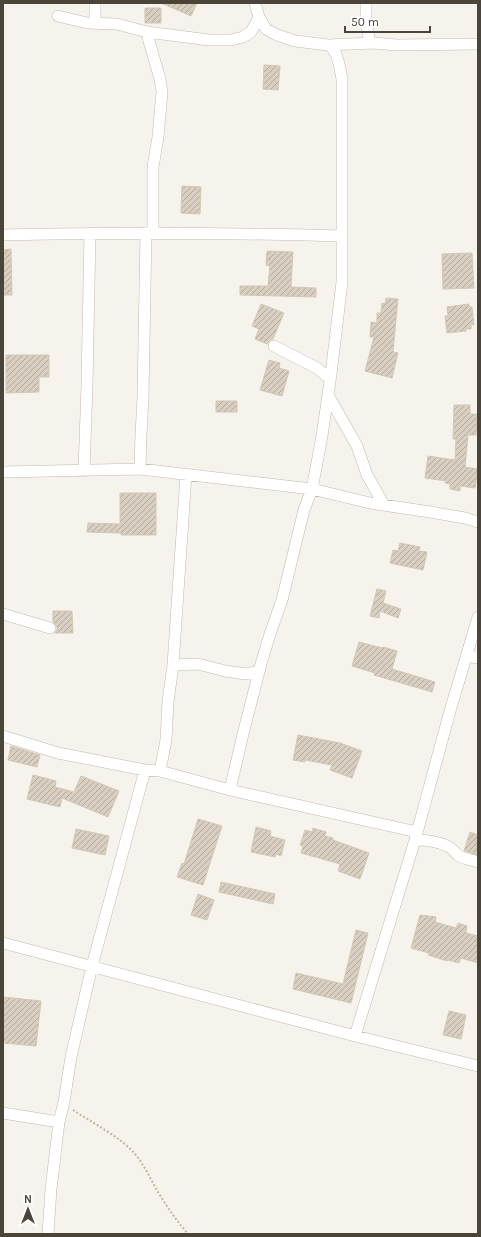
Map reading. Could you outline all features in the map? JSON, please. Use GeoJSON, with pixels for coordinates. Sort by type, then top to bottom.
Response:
{"type":"FeatureCollection","features":[{"type":"Feature","properties":{"kind":"street"},"geometry":{"type":"LineString","coordinates":[[96,3],[96,23]]}},
{"type":"Feature","properties":{"kind":"street"},"geometry":{"type":"LineString","coordinates":[[255,3],[259,17],[266,30],[295,41],[330,45],[478,44]]}},
{"type":"Feature","properties":{"kind":"street"},"geometry":{"type":"LineString","coordinates":[[364,44],[366,3]]}},
{"type":"Feature","properties":{"kind":"street"},"geometry":{"type":"LineString","coordinates":[[58,16],[86,23],[117,24],[147,32],[193,38],[231,40],[243,37],[251,32],[259,17]]}},
{"type":"Feature","properties":{"kind":"street"},"geometry":{"type":"LineString","coordinates":[[140,469],[153,167],[158,137],[162,92],[160,79],[148,41],[147,32]]}},
{"type":"Feature","properties":{"kind":"street"},"geometry":{"type":"LineString","coordinates":[[339,64],[347,51],[364,44]]}},
{"type":"Feature","properties":{"kind":"street"},"geometry":{"type":"LineString","coordinates":[[230,790],[259,671],[282,600],[304,510],[312,489],[328,394],[342,282],[342,79],[336,54],[330,45]]}},
{"type":"Feature","properties":{"kind":"street"},"geometry":{"type":"LineString","coordinates":[[84,471],[90,233]]}},
{"type":"Feature","properties":{"kind":"street"},"geometry":{"type":"LineString","coordinates":[[3,235],[90,233],[238,233],[342,236]]}},
{"type":"Feature","properties":{"kind":"street"},"geometry":{"type":"LineString","coordinates":[[274,346],[317,368],[330,379]]}},
{"type":"Feature","properties":{"kind":"street"},"geometry":{"type":"LineString","coordinates":[[328,394],[357,446],[367,475],[384,505]]}},
{"type":"Feature","properties":{"kind":"street"},"geometry":{"type":"LineString","coordinates":[[3,472],[140,469],[312,489],[370,503],[464,518],[478,522]]}},
{"type":"Feature","properties":{"kind":"street"},"geometry":{"type":"LineString","coordinates":[[160,770],[166,740],[168,702],[173,664],[186,475]]}},
{"type":"Feature","properties":{"kind":"street"},"geometry":{"type":"LineString","coordinates":[[3,614],[50,628]]}},
{"type":"Feature","properties":{"kind":"street"},"geometry":{"type":"LineString","coordinates":[[355,1036],[416,836],[478,617]]}},
{"type":"Feature","properties":{"kind":"street"},"geometry":{"type":"LineString","coordinates":[[466,656],[478,658]]}},
{"type":"Feature","properties":{"kind":"street"},"geometry":{"type":"LineString","coordinates":[[173,664],[198,664],[225,671],[246,674],[259,671]]}},
{"type":"Feature","properties":{"kind":"street"},"geometry":{"type":"LineString","coordinates":[[3,736],[58,753],[145,770],[160,770],[230,790],[416,836],[423,840],[445,845],[451,848],[458,855],[478,862]]}},
{"type":"Feature","properties":{"kind":"street"},"geometry":{"type":"LineString","coordinates":[[48,1234],[51,1190],[59,1122],[64,1102],[70,1057],[92,966],[145,770]]}},
{"type":"Feature","properties":{"kind":"street"},"geometry":{"type":"LineString","coordinates":[[3,943],[355,1036],[478,1066]]}},
{"type":"Feature","properties":{"kind":"street"},"geometry":{"type":"LineString","coordinates":[[3,1113],[59,1122]]}},
{"type":"Feature","properties":{"kind":"path"},"geometry":{"type":"LineString","coordinates":[[64,1102],[72,1110],[120,1141],[135,1154],[145,1168],[161,1197],[188,1234]]}},
{"type":"Feature","properties":{"kind":"building"},"geometry":{"type":"Polygon","coordinates":[[[161,3],[197,3],[191,16],[161,3]]]}},
{"type":"Feature","properties":{"kind":"building"},"geometry":{"type":"Polygon","coordinates":[[[145,8],[161,8],[161,23],[145,23],[145,8]]]}},
{"type":"Feature","properties":{"kind":"building"},"geometry":{"type":"Polygon","coordinates":[[[264,65],[280,66],[278,90],[263,89],[264,65]]]}},
{"type":"Feature","properties":{"kind":"building"},"geometry":{"type":"Polygon","coordinates":[[[182,186],[201,187],[200,214],[181,213],[182,186]]]}},
{"type":"Feature","properties":{"kind":"building"},"geometry":{"type":"Polygon","coordinates":[[[11,249],[12,295],[3,295],[3,250],[11,249]]]}},
{"type":"Feature","properties":{"kind":"building"},"geometry":{"type":"Polygon","coordinates":[[[267,251],[293,252],[291,287],[316,288],[316,297],[240,295],[240,286],[268,286],[270,266],[266,265],[267,251]]]}},
{"type":"Feature","properties":{"kind":"building"},"geometry":{"type":"Polygon","coordinates":[[[472,253],[474,288],[443,289],[442,254],[472,253]]]}},
{"type":"Feature","properties":{"kind":"building"},"geometry":{"type":"Polygon","coordinates":[[[386,298],[398,299],[393,352],[398,353],[392,378],[365,371],[374,337],[370,337],[371,322],[377,323],[377,313],[381,313],[382,303],[385,304],[386,298]]]}},
{"type":"Feature","properties":{"kind":"building"},"geometry":{"type":"Polygon","coordinates":[[[261,304],[284,313],[273,339],[267,344],[255,339],[259,329],[252,326],[261,304]]]}},
{"type":"Feature","properties":{"kind":"building"},"geometry":{"type":"Polygon","coordinates":[[[469,304],[469,307],[472,307],[474,325],[471,325],[471,329],[447,333],[445,316],[448,316],[447,307],[469,304]]]}},
{"type":"Feature","properties":{"kind":"building"},"geometry":{"type":"Polygon","coordinates":[[[6,355],[49,355],[49,377],[39,377],[39,392],[6,393],[6,355]]]}},
{"type":"Feature","properties":{"kind":"building"},"geometry":{"type":"Polygon","coordinates":[[[269,360],[280,363],[279,368],[289,371],[282,396],[260,390],[269,360]]]}},
{"type":"Feature","properties":{"kind":"building"},"geometry":{"type":"Polygon","coordinates":[[[216,401],[237,401],[237,412],[216,412],[216,401]]]}},
{"type":"Feature","properties":{"kind":"building"},"geometry":{"type":"Polygon","coordinates":[[[454,405],[470,405],[470,414],[477,414],[476,435],[468,435],[465,467],[478,469],[475,488],[460,486],[460,491],[450,489],[450,484],[445,483],[446,481],[425,478],[428,456],[455,460],[456,439],[453,439],[454,405]]]}},
{"type":"Feature","properties":{"kind":"building"},"geometry":{"type":"Polygon","coordinates":[[[120,493],[156,493],[156,535],[121,535],[121,533],[87,532],[88,523],[120,524],[120,493]]]}},
{"type":"Feature","properties":{"kind":"building"},"geometry":{"type":"Polygon","coordinates":[[[400,543],[420,547],[419,551],[427,552],[423,570],[390,563],[393,550],[398,551],[400,543]]]}},
{"type":"Feature","properties":{"kind":"building"},"geometry":{"type":"Polygon","coordinates":[[[377,589],[386,591],[383,603],[401,609],[398,618],[380,611],[379,618],[370,616],[377,589]]]}},
{"type":"Feature","properties":{"kind":"building"},"geometry":{"type":"Polygon","coordinates":[[[53,611],[72,611],[73,633],[55,633],[57,627],[53,622],[53,611]]]}},
{"type":"Feature","properties":{"kind":"building"},"geometry":{"type":"Polygon","coordinates":[[[359,642],[397,651],[392,669],[435,682],[432,692],[374,675],[375,673],[352,666],[359,642]]]}},
{"type":"Feature","properties":{"kind":"building"},"geometry":{"type":"Polygon","coordinates":[[[298,735],[340,743],[362,751],[352,778],[330,770],[332,765],[305,760],[305,762],[293,760],[298,735]]]}},
{"type":"Feature","properties":{"kind":"building"},"geometry":{"type":"Polygon","coordinates":[[[11,746],[40,755],[37,767],[8,760],[11,746]]]}},
{"type":"Feature","properties":{"kind":"building"},"geometry":{"type":"Polygon","coordinates":[[[33,775],[56,781],[55,787],[74,792],[81,776],[119,791],[108,817],[62,798],[60,807],[27,799],[33,775]]]}},
{"type":"Feature","properties":{"kind":"building"},"geometry":{"type":"Polygon","coordinates":[[[198,819],[222,826],[203,885],[177,877],[182,863],[184,864],[198,819]]]}},
{"type":"Feature","properties":{"kind":"building"},"geometry":{"type":"Polygon","coordinates":[[[256,827],[271,831],[270,836],[285,840],[281,856],[276,854],[275,857],[251,852],[256,827]]]}},
{"type":"Feature","properties":{"kind":"building"},"geometry":{"type":"Polygon","coordinates":[[[313,828],[326,832],[325,836],[333,838],[333,840],[369,853],[360,879],[338,871],[340,864],[301,853],[303,846],[300,845],[305,830],[312,832],[313,828]]]}},
{"type":"Feature","properties":{"kind":"building"},"geometry":{"type":"Polygon","coordinates":[[[76,829],[109,836],[105,855],[72,848],[76,829]]]}},
{"type":"Feature","properties":{"kind":"building"},"geometry":{"type":"Polygon","coordinates":[[[470,832],[478,835],[478,855],[464,851],[470,832]]]}},
{"type":"Feature","properties":{"kind":"building"},"geometry":{"type":"Polygon","coordinates":[[[221,882],[275,894],[273,904],[219,892],[221,882]]]}},
{"type":"Feature","properties":{"kind":"building"},"geometry":{"type":"Polygon","coordinates":[[[198,894],[214,900],[207,920],[191,915],[198,894]]]}},
{"type":"Feature","properties":{"kind":"building"},"geometry":{"type":"Polygon","coordinates":[[[420,915],[436,917],[435,922],[456,928],[458,923],[467,926],[466,933],[478,936],[478,963],[461,958],[459,963],[447,961],[428,955],[429,953],[411,948],[420,915]]]}},
{"type":"Feature","properties":{"kind":"building"},"geometry":{"type":"Polygon","coordinates":[[[356,930],[368,933],[351,1003],[293,989],[296,973],[343,984],[356,930]]]}},
{"type":"Feature","properties":{"kind":"building"},"geometry":{"type":"Polygon","coordinates":[[[3,997],[41,1001],[36,1046],[3,1043],[3,997]]]}},
{"type":"Feature","properties":{"kind":"building"},"geometry":{"type":"Polygon","coordinates":[[[449,1011],[466,1015],[461,1039],[443,1035],[449,1011]]]}}]}
